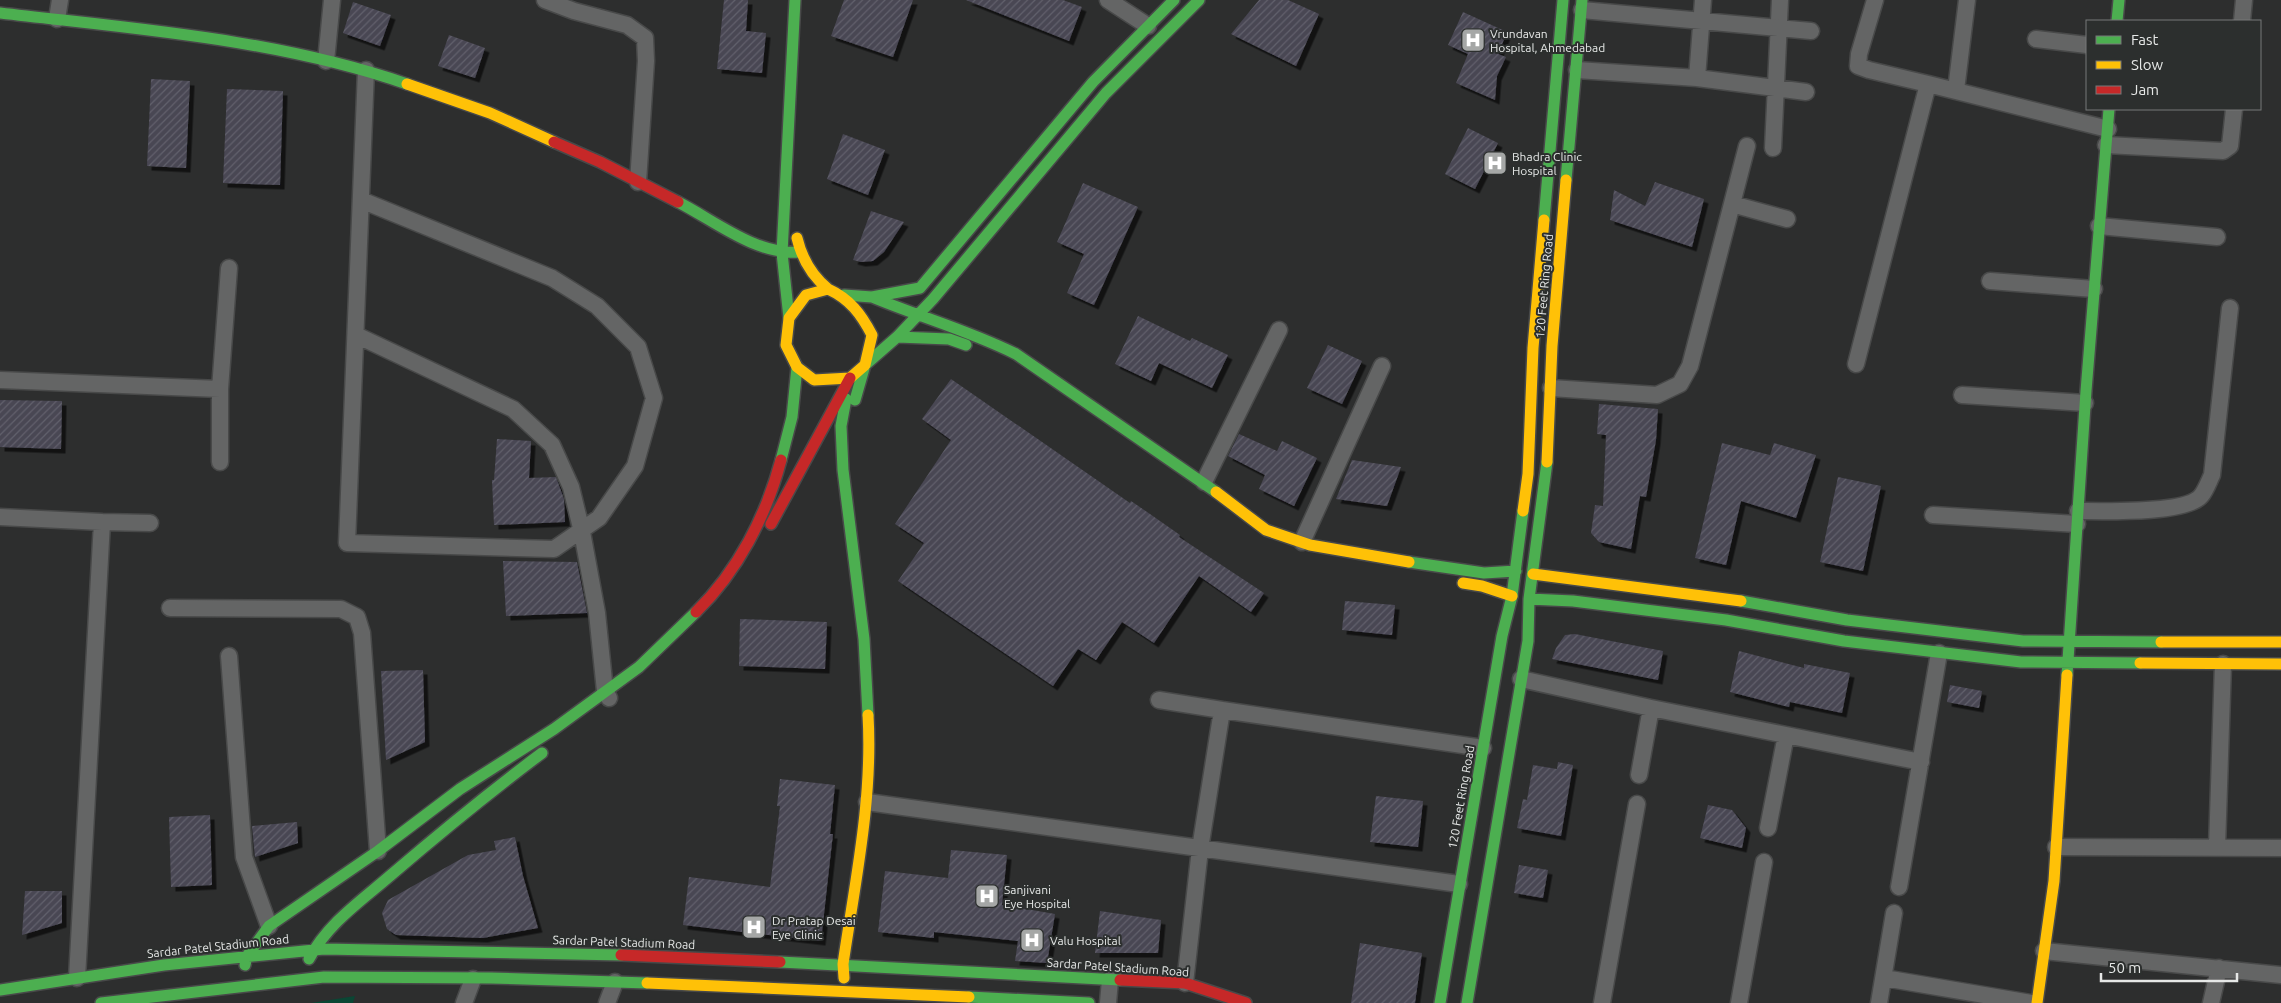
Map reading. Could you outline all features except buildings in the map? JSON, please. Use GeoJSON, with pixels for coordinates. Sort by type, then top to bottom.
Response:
{"type":"FeatureCollection","features":[{"type":"Feature","properties":{"kind":"street"},"geometry":{"type":"LineString","coordinates":[[57,19],[60,0]]}},
{"type":"Feature","properties":{"kind":"street"},"geometry":{"type":"LineString","coordinates":[[326,61],[332,0]]}},
{"type":"Feature","properties":{"kind":"street"},"geometry":{"type":"LineString","coordinates":[[545,0],[574,11],[627,25],[645,38],[646,62],[638,182]]}},
{"type":"Feature","properties":{"kind":"street"},"geometry":{"type":"LineString","coordinates":[[300,980],[313,950],[328,931],[352,908],[470,807],[551,745],[607,696],[713,595],[754,534],[777,474],[792,417],[796,367],[786,345],[789,318],[782,253],[795,0]]}},
{"type":"Feature","properties":{"kind":"street"},"geometry":{"type":"LineString","coordinates":[[1108,0],[1148,26]]}},
{"type":"Feature","properties":{"kind":"street"},"geometry":{"type":"LineString","coordinates":[[796,222],[799,252],[814,278],[828,289],[844,295],[872,297],[920,288],[1093,82],[1174,0]]}},
{"type":"Feature","properties":{"kind":"street"},"geometry":{"type":"LineString","coordinates":[[704,620],[750,562],[850,378],[897,337],[917,316],[1106,93],[1199,0]]}},
{"type":"Feature","properties":{"kind":"street","name":"120 Feet Ring Road"},"geometry":{"type":"LineString","coordinates":[[1440,1003],[1502,636],[1512,596],[1528,474],[1533,348],[1563,0]]}},
{"type":"Feature","properties":{"kind":"street"},"geometry":{"type":"LineString","coordinates":[[1697,78],[1703,0]]}},
{"type":"Feature","properties":{"kind":"street"},"geometry":{"type":"LineString","coordinates":[[1773,148],[1780,0]]}},
{"type":"Feature","properties":{"kind":"street"},"geometry":{"type":"LineString","coordinates":[[1875,0],[1859,54],[1858,66],[1869,70],[1956,90],[2107,137],[2223,151],[2230,146],[2234,110]]}},
{"type":"Feature","properties":{"kind":"street"},"geometry":{"type":"LineString","coordinates":[[1956,90],[1967,0]]}},
{"type":"Feature","properties":{"kind":"street"},"geometry":{"type":"LineString","coordinates":[[2117,20],[2119,0]]}},
{"type":"Feature","properties":{"kind":"street"},"geometry":{"type":"LineString","coordinates":[[2242,20],[2244,0]]}},
{"type":"Feature","properties":{"kind":"street"},"geometry":{"type":"LineString","coordinates":[[1582,5],[1702,21],[1811,32]]}},
{"type":"Feature","properties":{"kind":"street","name":"120 Feet Ring Road"},"geometry":{"type":"LineString","coordinates":[[1529,599],[1547,472],[1552,346],[1582,5]]}},
{"type":"Feature","properties":{"kind":"street"},"geometry":{"type":"LineString","coordinates":[[0,13],[256,46],[366,70],[490,113],[638,182],[702,214],[747,240],[782,253],[799,252]]}},
{"type":"Feature","properties":{"kind":"street"},"geometry":{"type":"LineString","coordinates":[[2036,39],[2086,45]]}},
{"type":"Feature","properties":{"kind":"street"},"geometry":{"type":"LineString","coordinates":[[361,200],[552,278],[597,306],[638,347],[654,398],[636,466],[599,518],[582,532],[554,549],[347,543],[366,70]]}},
{"type":"Feature","properties":{"kind":"street"},"geometry":{"type":"LineString","coordinates":[[1577,70],[1697,78],[1777,90],[1806,92]]}},
{"type":"Feature","properties":{"kind":"street"},"geometry":{"type":"LineString","coordinates":[[1856,364],[1928,84]]}},
{"type":"Feature","properties":{"kind":"street"},"geometry":{"type":"LineString","coordinates":[[2037,1003],[2056,846],[2070,663],[2085,403],[2110,110]]}},
{"type":"Feature","properties":{"kind":"street"},"geometry":{"type":"LineString","coordinates":[[1550,388],[1657,394],[1680,384],[1690,366],[1746,146]]}},
{"type":"Feature","properties":{"kind":"street"},"geometry":{"type":"LineString","coordinates":[[1732,204],[1787,219]]}},
{"type":"Feature","properties":{"kind":"street"},"geometry":{"type":"LineString","coordinates":[[2100,226],[2217,237]]}},
{"type":"Feature","properties":{"kind":"street"},"geometry":{"type":"LineString","coordinates":[[220,462],[220,389],[229,268]]}},
{"type":"Feature","properties":{"kind":"street"},"geometry":{"type":"LineString","coordinates":[[1990,282],[2094,289]]}},
{"type":"Feature","properties":{"kind":"street"},"geometry":{"type":"LineString","coordinates":[[789,318],[806,295],[828,289]]}},
{"type":"Feature","properties":{"kind":"street"},"geometry":{"type":"LineString","coordinates":[[843,470],[851,416],[872,334],[861,314],[844,295]]}},
{"type":"Feature","properties":{"kind":"street"},"geometry":{"type":"LineString","coordinates":[[872,297],[917,316],[986,338],[1016,354],[1204,482],[1266,530],[1302,542],[1405,562],[1484,573],[1516,571],[1729,599],[1847,620],[2023,641],[2281,642]]}},
{"type":"Feature","properties":{"kind":"street"},"geometry":{"type":"LineString","coordinates":[[1932,515],[2078,517],[2188,504],[2201,496],[2212,475],[2230,308]]}},
{"type":"Feature","properties":{"kind":"street"},"geometry":{"type":"LineString","coordinates":[[1204,482],[1278,330]]}},
{"type":"Feature","properties":{"kind":"street"},"geometry":{"type":"LineString","coordinates":[[356,335],[513,410],[552,446],[571,487],[582,532],[597,613],[607,696]]}},
{"type":"Feature","properties":{"kind":"street"},"geometry":{"type":"LineString","coordinates":[[897,337],[949,338],[995,357]]}},
{"type":"Feature","properties":{"kind":"street"},"geometry":{"type":"LineString","coordinates":[[1302,542],[1382,366]]}},
{"type":"Feature","properties":{"kind":"street"},"geometry":{"type":"LineString","coordinates":[[796,367],[814,380],[850,378]]}},
{"type":"Feature","properties":{"kind":"street"},"geometry":{"type":"LineString","coordinates":[[844,997],[843,964],[867,802],[870,746],[864,639],[843,470],[841,426],[850,378]]}},
{"type":"Feature","properties":{"kind":"street"},"geometry":{"type":"LineString","coordinates":[[0,380],[220,389]]}},
{"type":"Feature","properties":{"kind":"street"},"geometry":{"type":"LineString","coordinates":[[1962,396],[2085,403]]}},
{"type":"Feature","properties":{"kind":"street"},"geometry":{"type":"LineString","coordinates":[[0,517],[150,523]]}},
{"type":"Feature","properties":{"kind":"street"},"geometry":{"type":"LineString","coordinates":[[77,978],[102,522]]}},
{"type":"Feature","properties":{"kind":"street"},"geometry":{"type":"LineString","coordinates":[[1452,581],[1482,586],[1512,596],[1529,599],[1574,602],[1726,620],[1844,641],[2021,662],[2281,664]]}},
{"type":"Feature","properties":{"kind":"street"},"geometry":{"type":"LineString","coordinates":[[1467,1003],[1528,641],[1529,599]]}},
{"type":"Feature","properties":{"kind":"street"},"geometry":{"type":"LineString","coordinates":[[170,608],[341,609],[357,617],[362,633],[378,851]]}},
{"type":"Feature","properties":{"kind":"street"},"geometry":{"type":"LineString","coordinates":[[239,986],[248,956],[269,926],[378,851],[460,789],[607,696],[691,634]]}},
{"type":"Feature","properties":{"kind":"street"},"geometry":{"type":"LineString","coordinates":[[1899,887],[1939,653]]}},
{"type":"Feature","properties":{"kind":"street"},"geometry":{"type":"LineString","coordinates":[[229,656],[244,858],[269,926]]}},
{"type":"Feature","properties":{"kind":"street"},"geometry":{"type":"LineString","coordinates":[[2217,847],[2223,664]]}},
{"type":"Feature","properties":{"kind":"street"},"geometry":{"type":"LineString","coordinates":[[1521,679],[1651,708],[1921,762]]}},
{"type":"Feature","properties":{"kind":"street"},"geometry":{"type":"LineString","coordinates":[[1159,700],[1483,748]]}},
{"type":"Feature","properties":{"kind":"street"},"geometry":{"type":"LineString","coordinates":[[1639,775],[1651,708]]}},
{"type":"Feature","properties":{"kind":"street"},"geometry":{"type":"LineString","coordinates":[[1185,983],[1200,848],[1222,710]]}},
{"type":"Feature","properties":{"kind":"street"},"geometry":{"type":"LineString","coordinates":[[1768,828],[1786,735]]}},
{"type":"Feature","properties":{"kind":"street"},"geometry":{"type":"LineString","coordinates":[[867,802],[1459,884]]}},
{"type":"Feature","properties":{"kind":"street"},"geometry":{"type":"LineString","coordinates":[[1602,1003],[1637,804]]}},
{"type":"Feature","properties":{"kind":"street"},"geometry":{"type":"LineString","coordinates":[[2056,846],[2281,848]]}},
{"type":"Feature","properties":{"kind":"street"},"geometry":{"type":"LineString","coordinates":[[1739,1003],[1764,862]]}},
{"type":"Feature","properties":{"kind":"street"},"geometry":{"type":"LineString","coordinates":[[352,908],[348,931],[354,950]]}},
{"type":"Feature","properties":{"kind":"street"},"geometry":{"type":"LineString","coordinates":[[1879,1003],[1894,913]]}},
{"type":"Feature","properties":{"kind":"street","name":"Sardar Patel Stadium Road"},"geometry":{"type":"LineString","coordinates":[[0,990],[248,956],[313,950],[354,950],[540,952],[843,964],[1185,983],[1246,1003]]}},
{"type":"Feature","properties":{"kind":"street"},"geometry":{"type":"LineString","coordinates":[[2044,951],[2281,975]]}},
{"type":"Feature","properties":{"kind":"street"},"geometry":{"type":"LineString","coordinates":[[2211,1003],[2219,968]]}},
{"type":"Feature","properties":{"kind":"street"},"geometry":{"type":"LineString","coordinates":[[101,1003],[324,977],[615,982],[844,997],[1089,1003]]}},
{"type":"Feature","properties":{"kind":"street"},"geometry":{"type":"LineString","coordinates":[[1884,978],[2032,1003]]}},
{"type":"Feature","properties":{"kind":"street"},"geometry":{"type":"LineString","coordinates":[[464,1003],[473,979]]}},
{"type":"Feature","properties":{"kind":"street"},"geometry":{"type":"LineString","coordinates":[[1108,1003],[1110,980]]}},
{"type":"Feature","properties":{"kind":"street"},"geometry":{"type":"LineString","coordinates":[[607,1003],[615,982]]}},
{"type":"Feature","properties":{"kind":"green space"},"geometry":{"type":"Polygon","coordinates":[[[355,996],[353,1003],[311,1003],[355,996]]]}},
{"type":"Feature","properties":{"kind":"traffic: fast"},"geometry":{"type":"LineString","coordinates":[[789,318],[782,253],[795,0]]}},
{"type":"Feature","properties":{"kind":"traffic: fast"},"geometry":{"type":"LineString","coordinates":[[844,295],[872,297],[920,288],[1093,82],[1174,0]]}},
{"type":"Feature","properties":{"kind":"traffic: fast"},"geometry":{"type":"LineString","coordinates":[[855,400],[865,365],[897,337],[933,299],[1106,93],[1199,0]]}},
{"type":"Feature","properties":{"kind":"traffic: fast"},"geometry":{"type":"LineString","coordinates":[[1544,220],[1563,0]]}},
{"type":"Feature","properties":{"kind":"traffic: fast"},"geometry":{"type":"LineString","coordinates":[[1566,180],[1582,0]]}},
{"type":"Feature","properties":{"kind":"traffic: fast"},"geometry":{"type":"LineString","coordinates":[[2117,20],[2119,0]]}},
{"type":"Feature","properties":{"kind":"traffic: fast"},"geometry":{"type":"LineString","coordinates":[[0,13],[154,31],[257,46],[308,56],[407,84]]}},
{"type":"Feature","properties":{"kind":"traffic: fast"},"geometry":{"type":"LineString","coordinates":[[2067,675],[2086,391],[2109,110]]}},
{"type":"Feature","properties":{"kind":"traffic: fast"},"geometry":{"type":"LineString","coordinates":[[678,202],[752,243],[767,248],[799,252]]}},
{"type":"Feature","properties":{"kind":"traffic: fast"},"geometry":{"type":"LineString","coordinates":[[872,297],[981,338],[1016,354],[1216,492]]}},
{"type":"Feature","properties":{"kind":"traffic: fast"},"geometry":{"type":"LineString","coordinates":[[897,337],[949,339],[966,345]]}},
{"type":"Feature","properties":{"kind":"traffic: fast"},"geometry":{"type":"LineString","coordinates":[[781,460],[792,417],[797,367]]}},
{"type":"Feature","properties":{"kind":"traffic: fast"},"geometry":{"type":"LineString","coordinates":[[846,399],[841,426],[843,470],[864,639],[868,715]]}},
{"type":"Feature","properties":{"kind":"traffic: fast"},"geometry":{"type":"LineString","coordinates":[[1467,1003],[1528,641],[1529,599],[1547,462]]}},
{"type":"Feature","properties":{"kind":"traffic: fast"},"geometry":{"type":"LineString","coordinates":[[1440,1003],[1502,636],[1512,596],[1523,511]]}},
{"type":"Feature","properties":{"kind":"traffic: fast"},"geometry":{"type":"LineString","coordinates":[[1409,562],[1484,573],[1516,571]]}},
{"type":"Feature","properties":{"kind":"traffic: fast"},"geometry":{"type":"LineString","coordinates":[[1529,599],[1573,601],[1726,620],[1844,641],[2021,662],[2140,663]]}},
{"type":"Feature","properties":{"kind":"traffic: fast"},"geometry":{"type":"LineString","coordinates":[[1741,601],[1847,620],[2023,641],[2161,642]]}},
{"type":"Feature","properties":{"kind":"traffic: fast"},"geometry":{"type":"LineString","coordinates":[[245,965],[247,956],[269,926],[378,851],[460,789],[554,729],[639,667],[696,612]]}},
{"type":"Feature","properties":{"kind":"traffic: fast"},"geometry":{"type":"LineString","coordinates":[[309,959],[335,923],[465,813],[542,753]]}},
{"type":"Feature","properties":{"kind":"traffic: fast"},"geometry":{"type":"LineString","coordinates":[[0,990],[164,965],[324,949],[621,955]]}},
{"type":"Feature","properties":{"kind":"traffic: fast"},"geometry":{"type":"LineString","coordinates":[[780,962],[1120,980]]}},
{"type":"Feature","properties":{"kind":"traffic: fast"},"geometry":{"type":"LineString","coordinates":[[101,1003],[324,977],[491,978],[647,983]]}},
{"type":"Feature","properties":{"kind":"traffic: fast"},"geometry":{"type":"LineString","coordinates":[[969,997],[1089,1003]]}},
{"type":"Feature","properties":{"kind":"traffic: slow"},"geometry":{"type":"LineString","coordinates":[[407,84],[490,113],[554,142]]}},
{"type":"Feature","properties":{"kind":"traffic: slow"},"geometry":{"type":"LineString","coordinates":[[1547,462],[1552,346],[1566,180]]}},
{"type":"Feature","properties":{"kind":"traffic: slow"},"geometry":{"type":"LineString","coordinates":[[1523,511],[1528,474],[1533,348],[1544,220]]}},
{"type":"Feature","properties":{"kind":"traffic: slow"},"geometry":{"type":"LineString","coordinates":[[797,238],[808,266],[828,289]]}},
{"type":"Feature","properties":{"kind":"traffic: slow"},"geometry":{"type":"LineString","coordinates":[[828,289],[849,302],[864,320],[872,335],[865,365],[850,378],[814,380],[797,367],[786,345],[789,318],[806,295],[828,289]]}},
{"type":"Feature","properties":{"kind":"traffic: slow"},"geometry":{"type":"LineString","coordinates":[[1216,492],[1266,530],[1310,545],[1409,562]]}},
{"type":"Feature","properties":{"kind":"traffic: slow"},"geometry":{"type":"LineString","coordinates":[[1533,574],[1741,601]]}},
{"type":"Feature","properties":{"kind":"traffic: slow"},"geometry":{"type":"LineString","coordinates":[[1463,583],[1482,586],[1512,596]]}},
{"type":"Feature","properties":{"kind":"traffic: slow"},"geometry":{"type":"LineString","coordinates":[[2161,642],[2281,642]]}},
{"type":"Feature","properties":{"kind":"traffic: slow"},"geometry":{"type":"LineString","coordinates":[[2140,663],[2281,664]]}},
{"type":"Feature","properties":{"kind":"traffic: slow"},"geometry":{"type":"LineString","coordinates":[[2037,1003],[2054,881],[2067,675]]}},
{"type":"Feature","properties":{"kind":"traffic: slow"},"geometry":{"type":"LineString","coordinates":[[844,978],[843,964],[858,871],[868,778],[868,715]]}},
{"type":"Feature","properties":{"kind":"traffic: slow"},"geometry":{"type":"LineString","coordinates":[[647,983],[969,997]]}},
{"type":"Feature","properties":{"kind":"traffic: jam"},"geometry":{"type":"LineString","coordinates":[[554,142],[600,162],[678,202]]}},
{"type":"Feature","properties":{"kind":"traffic: jam"},"geometry":{"type":"LineString","coordinates":[[771,524],[850,378]]}},
{"type":"Feature","properties":{"kind":"traffic: jam"},"geometry":{"type":"LineString","coordinates":[[696,612],[725,579],[749,542],[767,502],[781,460]]}},
{"type":"Feature","properties":{"kind":"traffic: jam"},"geometry":{"type":"LineString","coordinates":[[621,955],[780,962]]}},
{"type":"Feature","properties":{"kind":"traffic: jam"},"geometry":{"type":"LineString","coordinates":[[1120,980],[1185,983],[1246,1003]]}},
{"type":"Feature","properties":{"kind":"place","name":"Vrundavan Hospital, Ahmedabad"},"geometry":{"type":"Point","coordinates":[1473,40]}},
{"type":"Feature","properties":{"kind":"place","name":"Bhadra Clinic Hospital"},"geometry":{"type":"Point","coordinates":[1495,163]}},
{"type":"Feature","properties":{"kind":"place","name":"Sanjivani Eye Hospital"},"geometry":{"type":"Point","coordinates":[987,896]}},
{"type":"Feature","properties":{"kind":"place","name":"Dr Pratap Desai Eye Clinic"},"geometry":{"type":"Point","coordinates":[754,927]}},
{"type":"Feature","properties":{"kind":"place","name":"Valu Hospital"},"geometry":{"type":"Point","coordinates":[1032,940]}}]}
